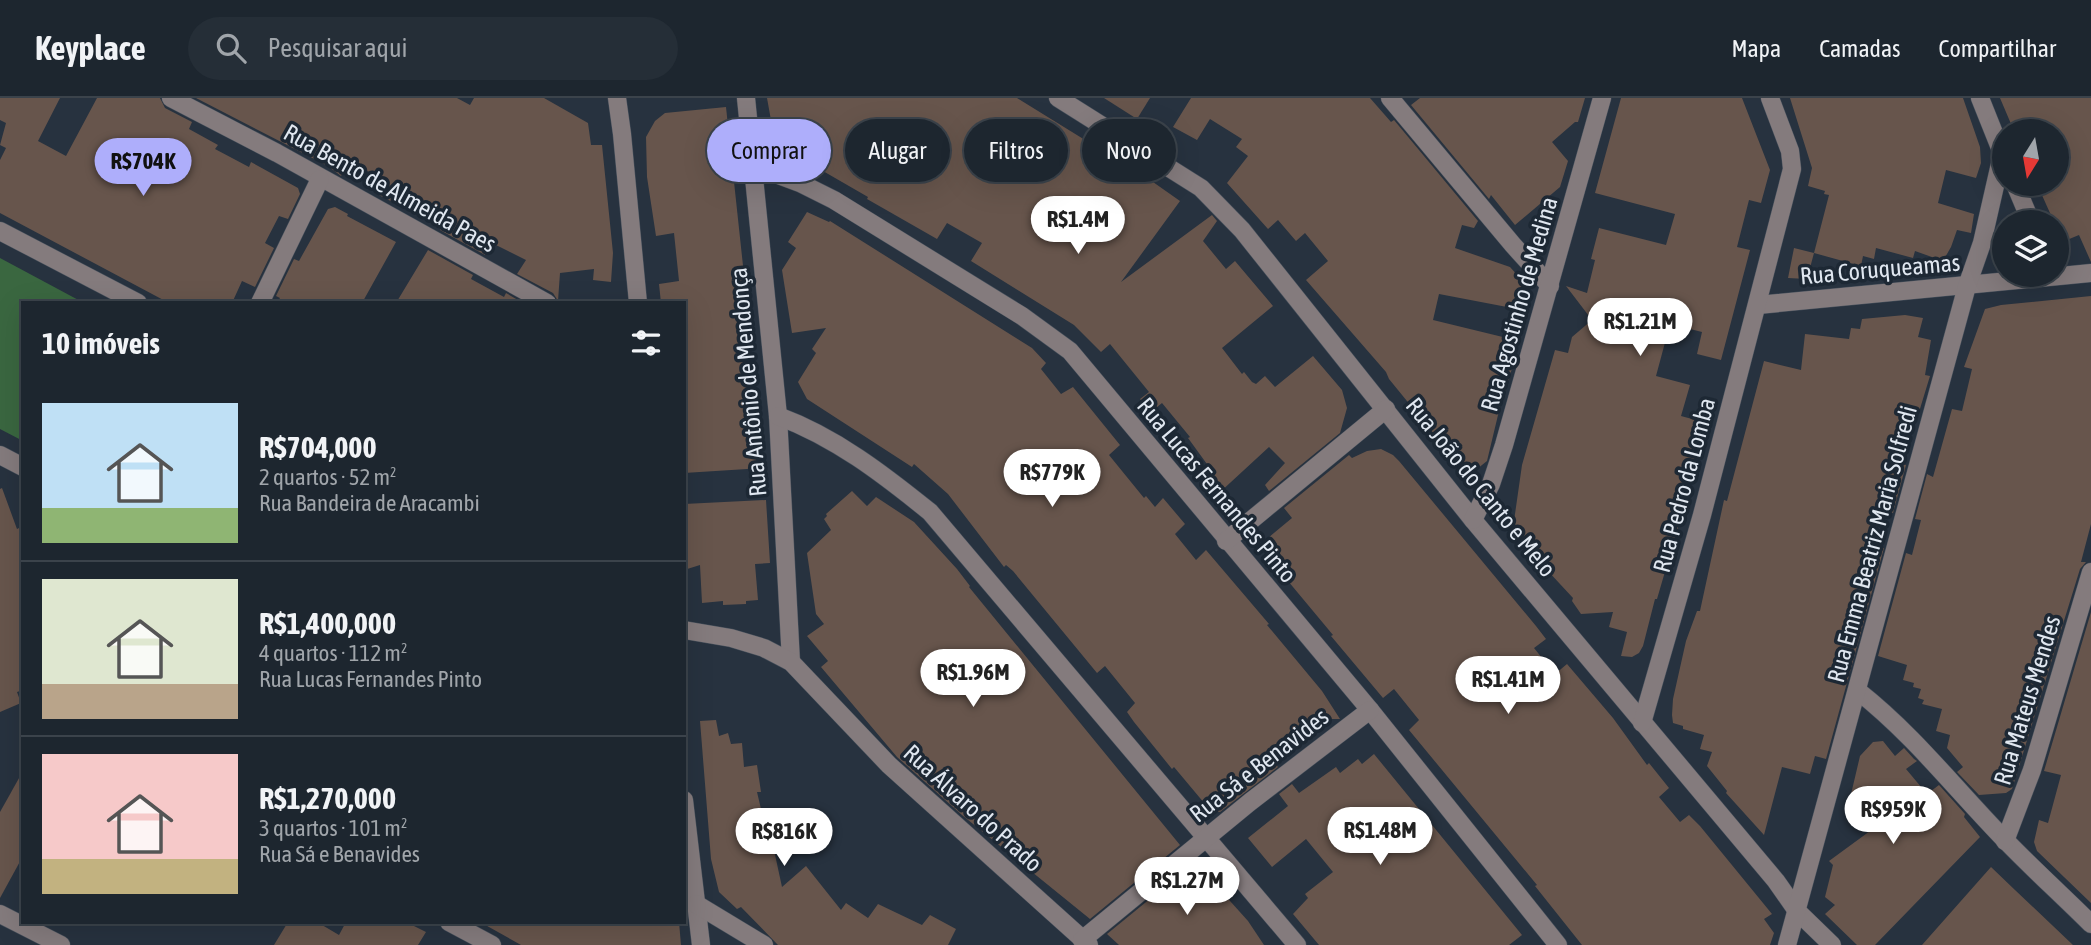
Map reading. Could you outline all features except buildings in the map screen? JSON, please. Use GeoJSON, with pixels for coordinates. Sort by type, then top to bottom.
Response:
{"type":"FeatureCollection","features":[{"type":"Feature","properties":{"kind":"street","name":"Rua Bento de Almeida Paes"},"geometry":{"type":"LineString","coordinates":[[171,98],[277,153],[543,301]]}},
{"type":"Feature","properties":{"kind":"street"},"geometry":{"type":"LineString","coordinates":[[617,98],[638,301]]}},
{"type":"Feature","properties":{"kind":"street","name":"Rua Antônio de Mendonça"},"geometry":{"type":"LineString","coordinates":[[746,98],[748,119]]}},
{"type":"Feature","properties":{"kind":"street","name":"Rua João do Canto e Melo"},"geometry":{"type":"LineString","coordinates":[[1058,98],[1201,188],[1242,230],[1474,520],[1776,881],[1797,911],[1832,945]]}},
{"type":"Feature","properties":{"kind":"street"},"geometry":{"type":"LineString","coordinates":[[1390,98],[1513,246],[1550,286]]}},
{"type":"Feature","properties":{"kind":"street","name":"Rua Agostinho de Medina"},"geometry":{"type":"LineString","coordinates":[[1474,520],[1491,484],[1504,445],[1602,98]]}},
{"type":"Feature","properties":{"kind":"street","name":"Rua Pedro da Lomba"},"geometry":{"type":"LineString","coordinates":[[1642,723],[1702,515],[1791,169],[1790,150],[1770,98]]}},
{"type":"Feature","properties":{"kind":"street"},"geometry":{"type":"LineString","coordinates":[[1980,98],[1992,128]]}},
{"type":"Feature","properties":{"kind":"street"},"geometry":{"type":"LineString","coordinates":[[261,301],[320,179]]}},
{"type":"Feature","properties":{"kind":"street","name":"Rua Antônio de Mendonça"},"geometry":{"type":"LineString","coordinates":[[756,182],[778,416],[791,662]]}},
{"type":"Feature","properties":{"kind":"street","name":"Rua Lucas Fernandes Pinto"},"geometry":{"type":"LineString","coordinates":[[797,182],[834,200],[1055,338],[1070,351],[1226,541],[1370,710],[1558,945]]}},
{"type":"Feature","properties":{"kind":"street","name":"Rua Emma Beatriz Maria Solfredi"},"geometry":{"type":"LineString","coordinates":[[1787,945],[1993,196]]}},
{"type":"Feature","properties":{"kind":"street"},"geometry":{"type":"LineString","coordinates":[[0,231],[134,301]]}},
{"type":"Feature","properties":{"kind":"street","name":"Rua Coruqueamas"},"geometry":{"type":"LineString","coordinates":[[2069,274],[2091,272]]}},
{"type":"Feature","properties":{"kind":"street","name":"Rua Coruqueamas"},"geometry":{"type":"LineString","coordinates":[[1758,305],[1992,283]]}},
{"type":"Feature","properties":{"kind":"street"},"geometry":{"type":"LineString","coordinates":[[1226,541],[1386,409]]}},
{"type":"Feature","properties":{"kind":"street"},"geometry":{"type":"LineString","coordinates":[[778,416],[836,443],[886,476],[930,512],[1297,945]]}},
{"type":"Feature","properties":{"kind":"street"},"geometry":{"type":"LineString","coordinates":[[0,455],[21,466]]}},
{"type":"Feature","properties":{"kind":"street","name":"Rua Mateus Mendes"},"geometry":{"type":"LineString","coordinates":[[2005,841],[2032,770],[2091,572]]}},
{"type":"Feature","properties":{"kind":"street","name":"Rua Álvaro do Prado"},"geometry":{"type":"LineString","coordinates":[[686,631],[731,638],[764,648],[791,662],[890,765],[1085,942]]}},
{"type":"Feature","properties":{"kind":"street"},"geometry":{"type":"LineString","coordinates":[[1858,691],[1923,748],[2005,841],[2091,924]]}},
{"type":"Feature","properties":{"kind":"street","name":"Rua Sá e Benavides"},"geometry":{"type":"LineString","coordinates":[[1085,942],[1206,838],[1370,710]]}},
{"type":"Feature","properties":{"kind":"street"},"geometry":{"type":"LineString","coordinates":[[686,822],[701,945]]}},
{"type":"Feature","properties":{"kind":"street"},"geometry":{"type":"LineString","coordinates":[[696,904],[764,945]]}},
{"type":"Feature","properties":{"kind":"street"},"geometry":{"type":"LineString","coordinates":[[0,914],[61,945]]}},
{"type":"Feature","properties":{"kind":"street"},"geometry":{"type":"LineString","coordinates":[[453,924],[492,945]]}},
{"type":"Feature","properties":{"kind":"green space"},"geometry":{"type":"Polygon","coordinates":[[[0,258],[80,301],[21,301],[21,440],[0,429],[0,258]]]}}]}
